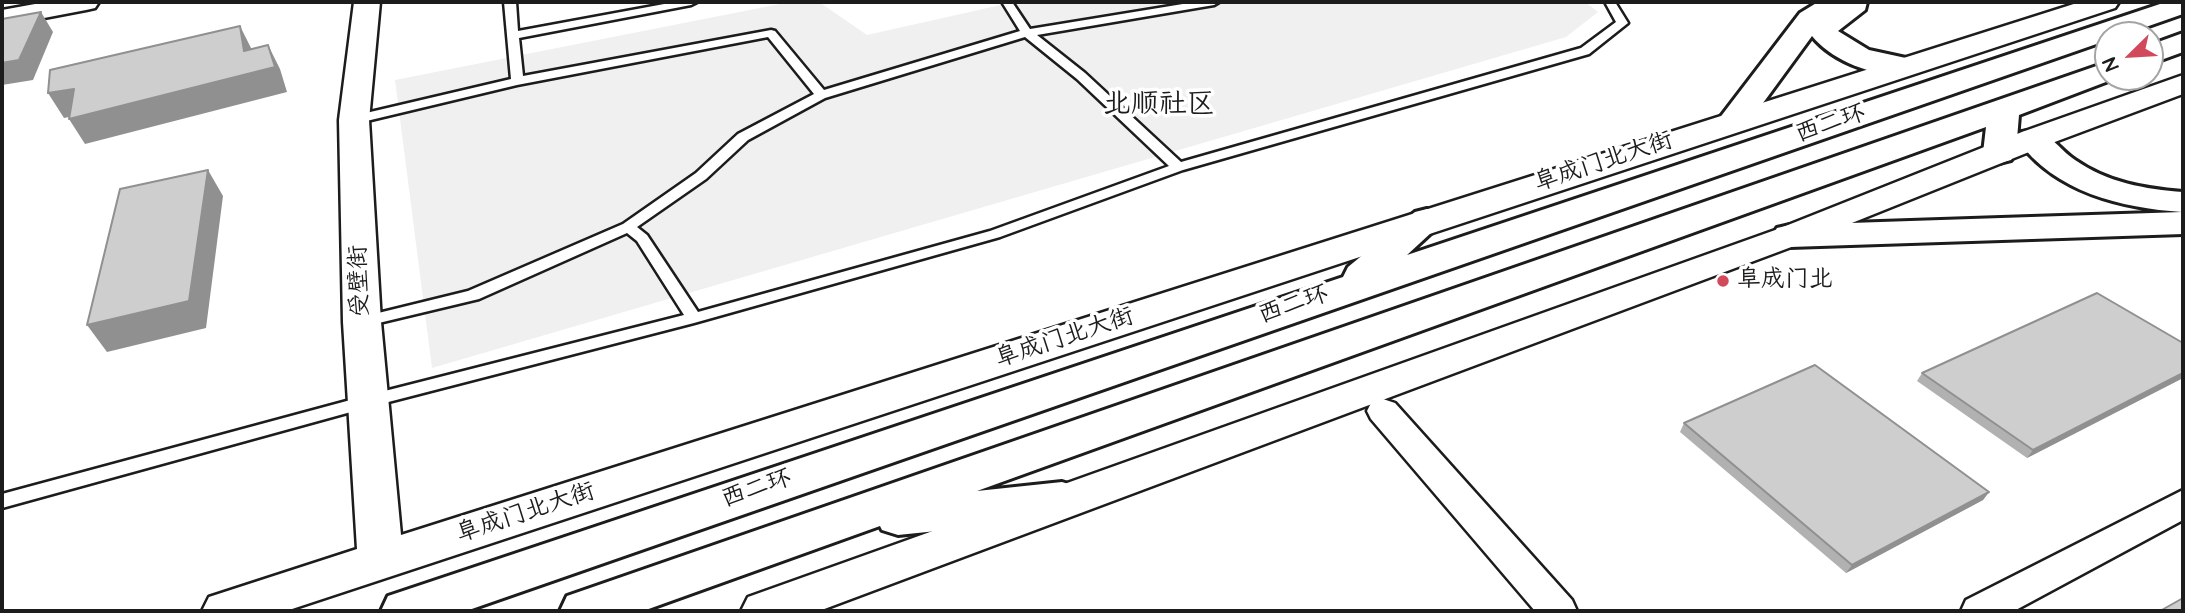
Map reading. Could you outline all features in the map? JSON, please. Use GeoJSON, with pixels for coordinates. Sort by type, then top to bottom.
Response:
{"type":"FeatureCollection","features":[{"type":"Feature","properties":{"kind":"main road"},"geometry":{"type":"LineString","coordinates":[[1733,122],[1810,19],[1836,2]]}},
{"type":"Feature","properties":{"kind":"main road"},"geometry":{"type":"LineString","coordinates":[[1859,2],[1836,17],[1822,31],[1833,46],[1862,59],[1904,65]]}},
{"type":"Feature","properties":{"kind":"main road","name":"西二环"},"geometry":{"type":"LineString","coordinates":[[405,611],[2183,5]]}},
{"type":"Feature","properties":{"kind":"main road"},"geometry":{"type":"LineString","coordinates":[[2164,49],[2183,42]]}},
{"type":"Feature","properties":{"kind":"main road","name":"西二环"},"geometry":{"type":"LineString","coordinates":[[585,611],[2094,76]]}},
{"type":"Feature","properties":{"kind":"main road"},"geometry":{"type":"LineString","coordinates":[[1999,153],[2004,110]]}},
{"type":"Feature","properties":{"kind":"main road"},"geometry":{"type":"LineString","coordinates":[[2033,139],[2052,162],[2097,187],[2152,201],[2183,202]]}},
{"type":"Feature","properties":{"kind":"main road"},"geometry":{"type":"LineString","coordinates":[[1345,289],[1427,220]]}},
{"type":"Feature","properties":{"kind":"main road"},"geometry":{"type":"LineString","coordinates":[[1790,236],[2183,223]]}},
{"type":"Feature","properties":{"kind":"main road"},"geometry":{"type":"LineString","coordinates":[[834,524],[1062,500]]}},
{"type":"Feature","properties":{"kind":"street"},"geometry":{"type":"LineString","coordinates":[[2,10],[49,2]]}},
{"type":"Feature","properties":{"kind":"street"},"geometry":{"type":"LineString","coordinates":[[2,18],[86,2]]}},
{"type":"Feature","properties":{"kind":"street","name":"受壁街"},"geometry":{"type":"LineString","coordinates":[[367,2],[354,120],[362,322],[382,561]]}},
{"type":"Feature","properties":{"kind":"street","name":"阜成门北大街"},"geometry":{"type":"LineString","coordinates":[[226,611],[2105,2]]}},
{"type":"Feature","properties":{"kind":"street"},"geometry":{"type":"LineString","coordinates":[[765,611],[1062,500],[1790,236],[2033,139],[2183,84]]}},
{"type":"Feature","properties":{"kind":"street"},"geometry":{"type":"LineString","coordinates":[[1383,411],[1558,611]]}},
{"type":"Feature","properties":{"kind":"street"},"geometry":{"type":"LineString","coordinates":[[1988,610],[2183,504]]}},
{"type":"Feature","properties":{"kind":"lane"},"geometry":{"type":"LineString","coordinates":[[510,2],[517,81]]}},
{"type":"Feature","properties":{"kind":"lane"},"geometry":{"type":"LineString","coordinates":[[513,36],[691,2]]}},
{"type":"Feature","properties":{"kind":"lane"},"geometry":{"type":"LineString","coordinates":[[1007,2],[1027,33],[1081,76],[1178,167]]}},
{"type":"Feature","properties":{"kind":"lane"},"geometry":{"type":"LineString","coordinates":[[362,322],[472,295],[628,227],[701,176],[743,137],[821,94],[1027,33],[1214,2]]}},
{"type":"Feature","properties":{"kind":"lane"},"geometry":{"type":"LineString","coordinates":[[2,501],[369,401],[694,318],[995,234],[1178,167],[1585,51],[1622,23],[1610,2]]}},
{"type":"Feature","properties":{"kind":"lane"},"geometry":{"type":"LineString","coordinates":[[354,120],[517,81],[771,33],[821,94]]}},
{"type":"Feature","properties":{"kind":"lane"},"geometry":{"type":"LineString","coordinates":[[628,227],[642,239],[694,318]]}},
{"type":"Feature","properties":{"kind":"shaded area"},"geometry":{"type":"Polygon","coordinates":[[[790,2],[819,2],[867,35],[1014,2],[1585,2],[1598,12],[1566,37],[432,368],[395,80],[790,2]]]}},
{"type":"Feature","properties":{"kind":"building"},"geometry":{"type":"Polygon","coordinates":[[[41,12],[19,60],[2,63],[2,19],[41,12]]]}},
{"type":"Feature","properties":{"kind":"building"},"geometry":{"type":"Polygon","coordinates":[[[240,26],[244,51],[268,45],[275,67],[69,119],[74,89],[48,93],[50,70],[240,26]]]}},
{"type":"Feature","properties":{"kind":"building"},"geometry":{"type":"Polygon","coordinates":[[[208,170],[189,301],[87,325],[120,189],[208,170]]]}},
{"type":"Feature","properties":{"kind":"building"},"geometry":{"type":"Polygon","coordinates":[[[2097,293],[2183,343],[2183,373],[2033,450],[1922,373],[2097,293]]]}},
{"type":"Feature","properties":{"kind":"building"},"geometry":{"type":"Polygon","coordinates":[[[1815,365],[1989,492],[1852,565],[1684,423],[1815,365]]]}},
{"type":"Feature","properties":{"kind":"building"},"geometry":{"type":"Polygon","coordinates":[[[2183,598],[2183,611],[2160,611],[2183,598]]]}},
{"type":"Feature","properties":{"kind":"place","name":"阜成门北"},"geometry":{"type":"Point","coordinates":[1723,281]}},
{"type":"Feature","properties":{"kind":"district","name":"北顺社区"},"geometry":{"type":"Point","coordinates":[1159,106]}}]}
